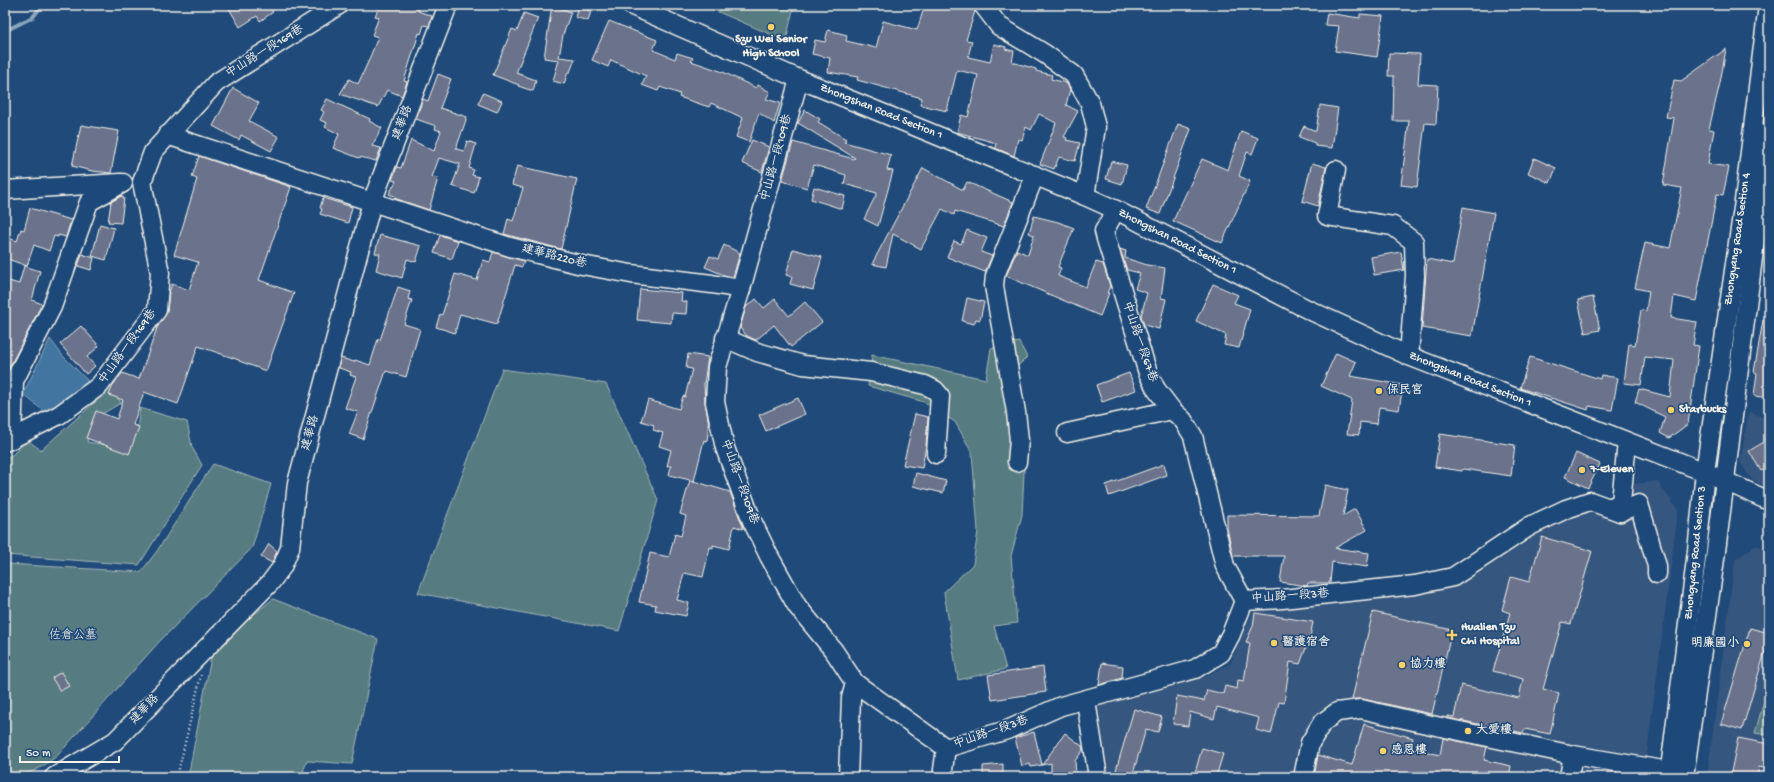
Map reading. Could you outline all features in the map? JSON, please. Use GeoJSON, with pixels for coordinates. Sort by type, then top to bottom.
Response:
{"type":"FeatureCollection","features":[{"type":"Feature","properties":{"kind":"street","name":"中山路一段169巷"},"geometry":{"type":"LineString","coordinates":[[8,440],[59,415],[99,386],[157,310],[160,274],[142,182],[153,152],[216,83],[339,5]]}},
{"type":"Feature","properties":{"kind":"street","name":"建華路"},"geometry":{"type":"LineString","coordinates":[[54,777],[115,740],[270,583],[282,567],[290,548],[297,483],[372,202],[448,5]]}},
{"type":"Feature","properties":{"kind":"street","name":"Zhongshan Road Section 1"},"geometry":{"type":"LineString","coordinates":[[630,5],[799,78],[1116,210],[1307,309],[1409,356],[1705,472],[1769,501]]}},
{"type":"Feature","properties":{"kind":"street"},"geometry":{"type":"LineString","coordinates":[[983,5],[999,26],[1045,54],[1074,75],[1090,103],[1096,128],[1084,196]]}},
{"type":"Feature","properties":{"kind":"street","name":"Zhongyang Road Section 4"},"geometry":{"type":"LineString","coordinates":[[1705,472],[1744,201],[1768,5]]}},
{"type":"Feature","properties":{"kind":"street","name":"中山路一段109巷"},"geometry":{"type":"LineString","coordinates":[[799,78],[741,289],[717,367],[715,402],[725,448],[752,521],[768,556],[797,606],[834,651],[855,684],[946,748]]}},
{"type":"Feature","properties":{"kind":"street","name":"Zhongyang Road Section 4"},"geometry":{"type":"LineString","coordinates":[[1724,481],[1764,205],[1769,131]]}},
{"type":"Feature","properties":{"kind":"street","name":"建華路220巷"},"geometry":{"type":"LineString","coordinates":[[167,135],[510,247],[582,265],[631,274],[741,289]]}},
{"type":"Feature","properties":{"kind":"street"},"geometry":{"type":"LineString","coordinates":[[1336,170],[1327,216],[1393,226],[1414,242],[1415,276],[1409,356]]}},
{"type":"Feature","properties":{"kind":"street"},"geometry":{"type":"LineString","coordinates":[[1017,462],[1019,440],[1016,412],[994,286],[995,276],[1035,175]]}},
{"type":"Feature","properties":{"kind":"street"},"geometry":{"type":"LineString","coordinates":[[5,190],[142,182]]}},
{"type":"Feature","properties":{"kind":"street"},"geometry":{"type":"LineString","coordinates":[[8,440],[14,381],[52,307],[89,202],[123,183]]}},
{"type":"Feature","properties":{"kind":"street","name":"中山路一段67巷"},"geometry":{"type":"LineString","coordinates":[[1116,210],[1104,231],[1148,373],[1156,389],[1172,410],[1183,420],[1193,436],[1225,566],[1244,601]]}},
{"type":"Feature","properties":{"kind":"street"},"geometry":{"type":"LineString","coordinates":[[725,338],[757,352],[803,365],[871,372],[925,385],[935,390],[940,396],[936,454]]}},
{"type":"Feature","properties":{"kind":"street"},"geometry":{"type":"LineString","coordinates":[[1067,433],[1172,410]]}},
{"type":"Feature","properties":{"kind":"street"},"geometry":{"type":"LineString","coordinates":[[1620,512],[1627,442]]}},
{"type":"Feature","properties":{"kind":"street","name":"Zhongyang Road Section 3"},"geometry":{"type":"LineString","coordinates":[[1676,775],[1705,472]]}},
{"type":"Feature","properties":{"kind":"street","name":"Zhongyang Road Section 3"},"geometry":{"type":"LineString","coordinates":[[1676,775],[1715,559],[1724,481]]}},
{"type":"Feature","properties":{"kind":"street","name":"中山路一段3巷"},"geometry":{"type":"LineString","coordinates":[[942,777],[946,748],[1007,730],[1061,706],[1086,701],[1195,669],[1221,653],[1231,634],[1244,601],[1282,599],[1415,585],[1453,577],[1530,526],[1566,509],[1590,501],[1620,512]]}},
{"type":"Feature","properties":{"kind":"street"},"geometry":{"type":"LineString","coordinates":[[1606,501],[1620,512]]}},
{"type":"Feature","properties":{"kind":"street"},"geometry":{"type":"LineString","coordinates":[[1620,512],[1639,504],[1657,566],[1657,574]]}},
{"type":"Feature","properties":{"kind":"street"},"geometry":{"type":"LineString","coordinates":[[848,777],[850,698],[855,684]]}},
{"type":"Feature","properties":{"kind":"street"},"geometry":{"type":"LineString","coordinates":[[1086,701],[1098,777]]}},
{"type":"Feature","properties":{"kind":"street"},"geometry":{"type":"LineString","coordinates":[[1303,777],[1310,743],[1322,724],[1337,712],[1361,708],[1422,723],[1676,775]]}},
{"type":"Feature","properties":{"kind":"street"},"geometry":{"type":"LineString","coordinates":[[1569,777],[1573,755]]}},
{"type":"Feature","properties":{"kind":"path"},"geometry":{"type":"LineString","coordinates":[[177,777],[203,670]]}},
{"type":"Feature","properties":{"kind":"shaded area"},"geometry":{"type":"Polygon","coordinates":[[[50,339],[63,356],[90,383],[47,414],[23,394],[50,339]]]}},
{"type":"Feature","properties":{"kind":"shaded area"},"geometry":{"type":"Polygon","coordinates":[[[1749,411],[1769,420],[1769,488],[1752,480],[1740,462],[1749,411]]]}},
{"type":"Feature","properties":{"kind":"shaded area","name":"Hualien Tzu Chi Hospital"},"geometry":{"type":"Polygon","coordinates":[[[1657,481],[1678,510],[1644,777],[1108,777],[1096,705],[1202,678],[1230,664],[1255,606],[1339,604],[1411,596],[1463,582],[1528,537],[1560,520],[1606,501],[1626,485],[1657,481]]]}},
{"type":"Feature","properties":{"kind":"shaded area","name":"明廉國小"},"geometry":{"type":"Polygon","coordinates":[[[1756,545],[1769,550],[1769,777],[1707,777],[1735,560],[1756,545]]]}},
{"type":"Feature","properties":{"kind":"green space","name":"Szu Wei Senior High School"},"geometry":{"type":"Polygon","coordinates":[[[702,5],[794,5],[786,41],[702,5]]]}},
{"type":"Feature","properties":{"kind":"green space"},"geometry":{"type":"Polygon","coordinates":[[[1019,342],[1027,357],[1010,374],[1025,451],[1022,515],[1011,556],[1017,623],[994,626],[1006,669],[958,680],[944,592],[973,564],[978,531],[972,452],[955,422],[924,402],[868,386],[872,355],[986,379],[991,348],[1019,342]]]}},
{"type":"Feature","properties":{"kind":"green space"},"geometry":{"type":"Polygon","coordinates":[[[502,369],[606,384],[658,500],[619,631],[418,593],[502,369]]]}},
{"type":"Feature","properties":{"kind":"green space"},"geometry":{"type":"Polygon","coordinates":[[[110,383],[121,403],[93,419],[87,442],[121,447],[137,428],[140,408],[187,422],[192,447],[202,465],[139,565],[5,555],[5,458],[12,455],[27,440],[41,450],[103,395],[110,383]]]}},
{"type":"Feature","properties":{"kind":"green space","name":"佐倉公墓"},"geometry":{"type":"Polygon","coordinates":[[[213,464],[271,484],[252,548],[159,642],[57,756],[45,765],[26,774],[5,777],[5,575],[8,564],[141,572],[157,551],[213,464]]]}},
{"type":"Feature","properties":{"kind":"green space"},"geometry":{"type":"Polygon","coordinates":[[[273,599],[378,639],[352,764],[307,761],[301,777],[188,777],[213,647],[273,599]]]}},
{"type":"Feature","properties":{"kind":"green space"},"geometry":{"type":"Polygon","coordinates":[[[1769,683],[1769,735],[1755,733],[1769,683]]]}},
{"type":"Feature","properties":{"kind":"building"},"geometry":{"type":"Polygon","coordinates":[[[227,5],[274,5],[270,8],[273,12],[260,21],[257,16],[240,27],[227,5]]]}},
{"type":"Feature","properties":{"kind":"building"},"geometry":{"type":"Polygon","coordinates":[[[380,5],[421,5],[418,11],[432,16],[429,26],[424,25],[421,34],[419,33],[404,81],[407,82],[402,96],[387,90],[378,107],[340,94],[349,79],[358,84],[368,62],[378,37],[372,35],[379,17],[375,16],[380,5]]]}},
{"type":"Feature","properties":{"kind":"building"},"geometry":{"type":"Polygon","coordinates":[[[552,5],[571,12],[563,35],[559,57],[575,59],[564,84],[553,81],[559,60],[544,58],[552,5]]]}},
{"type":"Feature","properties":{"kind":"building"},"geometry":{"type":"Polygon","coordinates":[[[925,5],[973,5],[975,11],[966,40],[972,41],[968,57],[990,62],[994,44],[1006,47],[1005,49],[1014,51],[1012,62],[1052,75],[1051,79],[1066,83],[1070,89],[1066,105],[1078,111],[1064,137],[1067,138],[1066,140],[1080,143],[1075,161],[1059,157],[1054,169],[1040,164],[1056,123],[1039,114],[1031,130],[1026,127],[1022,140],[1018,139],[1014,156],[995,148],[996,143],[957,132],[961,115],[968,117],[978,75],[957,70],[947,111],[921,105],[922,98],[857,80],[858,77],[828,72],[830,58],[812,54],[815,40],[825,42],[828,30],[847,35],[846,41],[876,48],[883,21],[917,30],[925,5]]]}},
{"type":"Feature","properties":{"kind":"building"},"geometry":{"type":"Polygon","coordinates":[[[578,7],[591,11],[588,21],[575,17],[578,7]]]}},
{"type":"Feature","properties":{"kind":"building"},"geometry":{"type":"Polygon","coordinates":[[[524,13],[538,18],[516,73],[536,80],[533,91],[493,75],[512,29],[517,31],[524,13]]]}},
{"type":"Feature","properties":{"kind":"building"},"geometry":{"type":"Polygon","coordinates":[[[1327,13],[1360,18],[1360,14],[1383,16],[1377,57],[1335,51],[1339,26],[1325,25],[1327,13]]]}},
{"type":"Feature","properties":{"kind":"building"},"geometry":{"type":"Polygon","coordinates":[[[609,21],[657,40],[653,50],[675,59],[677,53],[693,58],[691,61],[723,72],[756,88],[758,85],[770,92],[766,99],[780,103],[774,123],[759,113],[749,142],[736,137],[743,118],[711,103],[709,107],[679,97],[680,94],[660,87],[658,91],[642,85],[646,76],[611,60],[608,67],[592,60],[609,21]]]}},
{"type":"Feature","properties":{"kind":"building"},"geometry":{"type":"Polygon","coordinates":[[[1726,49],[1709,129],[1714,130],[1708,164],[1729,167],[1723,195],[1717,194],[1696,301],[1674,296],[1671,318],[1697,322],[1693,345],[1699,346],[1688,424],[1669,438],[1660,433],[1665,417],[1635,402],[1639,389],[1670,397],[1674,360],[1645,357],[1641,385],[1624,383],[1629,344],[1635,345],[1641,310],[1646,311],[1649,291],[1635,288],[1645,243],[1670,248],[1682,188],[1663,185],[1674,118],[1666,117],[1674,80],[1681,81],[1726,49]]]}},
{"type":"Feature","properties":{"kind":"building"},"geometry":{"type":"Polygon","coordinates":[[[1389,53],[1420,54],[1418,84],[1438,85],[1436,124],[1425,123],[1417,187],[1401,185],[1409,121],[1393,121],[1394,76],[1388,76],[1389,53]]]}},
{"type":"Feature","properties":{"kind":"building"},"geometry":{"type":"Polygon","coordinates":[[[438,74],[451,79],[440,108],[467,117],[456,149],[464,151],[467,141],[476,144],[469,168],[474,170],[472,175],[479,177],[474,193],[452,186],[460,164],[439,158],[432,177],[438,178],[429,210],[394,198],[395,196],[389,194],[396,181],[392,180],[397,167],[401,168],[411,140],[434,151],[441,131],[435,129],[436,126],[416,119],[423,99],[428,101],[438,74]]]}},
{"type":"Feature","properties":{"kind":"building"},"geometry":{"type":"Polygon","coordinates":[[[233,88],[259,103],[249,121],[279,137],[271,151],[241,135],[239,140],[213,126],[233,88]]]}},
{"type":"Feature","properties":{"kind":"building"},"geometry":{"type":"Polygon","coordinates":[[[483,93],[502,101],[497,112],[478,104],[483,93]]]}},
{"type":"Feature","properties":{"kind":"building"},"geometry":{"type":"Polygon","coordinates":[[[327,99],[370,119],[369,121],[382,128],[372,146],[381,148],[376,161],[359,158],[333,148],[339,134],[325,127],[327,123],[320,120],[324,112],[321,110],[327,99]]]}},
{"type":"Feature","properties":{"kind":"building"},"geometry":{"type":"Polygon","coordinates":[[[1320,105],[1338,108],[1332,148],[1315,146],[1315,143],[1299,137],[1304,126],[1316,131],[1320,105]]]}},
{"type":"Feature","properties":{"kind":"building"},"geometry":{"type":"Polygon","coordinates":[[[805,110],[820,119],[818,122],[846,139],[844,142],[891,155],[887,170],[893,171],[878,226],[864,219],[877,193],[844,184],[846,175],[814,165],[807,188],[782,181],[793,142],[854,159],[855,158],[798,123],[805,110]]]}},
{"type":"Feature","properties":{"kind":"building"},"geometry":{"type":"Polygon","coordinates":[[[1178,124],[1191,129],[1160,214],[1146,209],[1178,124]]]}},
{"type":"Feature","properties":{"kind":"building"},"geometry":{"type":"Polygon","coordinates":[[[81,125],[119,131],[111,173],[92,171],[72,166],[81,125]]]}},
{"type":"Feature","properties":{"kind":"building"},"geometry":{"type":"Polygon","coordinates":[[[1241,131],[1258,138],[1252,154],[1247,152],[1239,176],[1250,181],[1222,243],[1173,221],[1202,159],[1228,170],[1241,131]]]}},
{"type":"Feature","properties":{"kind":"building"},"geometry":{"type":"Polygon","coordinates":[[[752,140],[769,147],[762,172],[742,163],[752,140]]]}},
{"type":"Feature","properties":{"kind":"building"},"geometry":{"type":"Polygon","coordinates":[[[199,156],[291,187],[259,280],[294,293],[266,371],[198,346],[178,404],[144,392],[133,425],[139,427],[129,454],[86,438],[96,411],[117,419],[123,400],[109,395],[113,385],[122,373],[139,379],[157,328],[167,311],[169,292],[172,284],[189,290],[198,262],[174,255],[197,179],[192,177],[199,156]]]}},
{"type":"Feature","properties":{"kind":"building"},"geometry":{"type":"Polygon","coordinates":[[[1534,158],[1556,168],[1550,183],[1528,173],[1534,158]]]}},
{"type":"Feature","properties":{"kind":"building"},"geometry":{"type":"Polygon","coordinates":[[[1111,161],[1127,165],[1122,184],[1106,179],[1111,161]]]}},
{"type":"Feature","properties":{"kind":"building"},"geometry":{"type":"Polygon","coordinates":[[[1312,163],[1326,167],[1318,206],[1302,201],[1312,163]]]}},
{"type":"Feature","properties":{"kind":"building"},"geometry":{"type":"Polygon","coordinates":[[[517,166],[577,179],[561,249],[504,234],[508,219],[513,221],[523,188],[512,185],[517,166]]]}},
{"type":"Feature","properties":{"kind":"building"},"geometry":{"type":"Polygon","coordinates":[[[923,168],[963,190],[967,182],[1013,202],[1004,226],[955,211],[954,215],[942,209],[921,249],[893,234],[886,267],[872,264],[923,168]]]}},
{"type":"Feature","properties":{"kind":"building"},"geometry":{"type":"Polygon","coordinates":[[[814,187],[845,196],[842,209],[811,199],[814,187]]]}},
{"type":"Feature","properties":{"kind":"building"},"geometry":{"type":"Polygon","coordinates":[[[121,196],[124,198],[121,223],[108,222],[111,202],[121,196]]]}},
{"type":"Feature","properties":{"kind":"building"},"geometry":{"type":"Polygon","coordinates":[[[323,198],[352,207],[348,223],[320,214],[323,198]]]}},
{"type":"Feature","properties":{"kind":"building"},"geometry":{"type":"Polygon","coordinates":[[[1463,207],[1494,213],[1472,336],[1422,328],[1427,259],[1453,264],[1463,207]]]}},
{"type":"Feature","properties":{"kind":"building"},"geometry":{"type":"Polygon","coordinates":[[[30,208],[71,220],[66,237],[58,235],[58,237],[54,236],[49,251],[34,245],[27,266],[5,258],[5,246],[8,238],[17,241],[21,229],[24,230],[30,208]]]}},
{"type":"Feature","properties":{"kind":"building"},"geometry":{"type":"Polygon","coordinates":[[[1034,216],[1074,228],[1058,267],[1061,268],[1058,276],[1086,287],[1096,262],[1103,264],[1110,286],[1107,293],[1109,293],[1100,316],[1006,276],[1017,250],[1028,255],[1034,235],[1029,233],[1034,216]]]}},
{"type":"Feature","properties":{"kind":"building"},"geometry":{"type":"Polygon","coordinates":[[[100,224],[114,228],[106,260],[92,256],[100,224]]]}},
{"type":"Feature","properties":{"kind":"building"},"geometry":{"type":"Polygon","coordinates":[[[967,230],[987,238],[981,252],[992,256],[985,272],[947,257],[954,241],[961,244],[967,230]]]}},
{"type":"Feature","properties":{"kind":"building"},"geometry":{"type":"Polygon","coordinates":[[[380,235],[421,246],[416,262],[407,259],[402,278],[376,270],[380,254],[375,253],[380,235]]]}},
{"type":"Feature","properties":{"kind":"building"},"geometry":{"type":"Polygon","coordinates":[[[440,235],[458,241],[452,259],[434,253],[440,235]]]}},
{"type":"Feature","properties":{"kind":"building"},"geometry":{"type":"Polygon","coordinates":[[[724,245],[740,253],[733,277],[705,267],[710,256],[718,259],[724,245]]]}},
{"type":"Feature","properties":{"kind":"building"},"geometry":{"type":"Polygon","coordinates":[[[793,249],[822,257],[813,290],[790,284],[792,277],[786,275],[793,249]]]}},
{"type":"Feature","properties":{"kind":"building"},"geometry":{"type":"Polygon","coordinates":[[[1120,249],[1126,251],[1125,258],[1147,265],[1165,268],[1161,298],[1166,299],[1159,329],[1144,325],[1141,316],[1147,293],[1135,289],[1140,273],[1127,270],[1120,249]]]}},
{"type":"Feature","properties":{"kind":"building"},"geometry":{"type":"Polygon","coordinates":[[[493,252],[524,261],[522,267],[515,265],[497,324],[460,314],[455,333],[436,327],[440,314],[442,315],[455,274],[477,280],[483,260],[490,262],[493,252]]]}},
{"type":"Feature","properties":{"kind":"building"},"geometry":{"type":"Polygon","coordinates":[[[1401,252],[1404,270],[1374,275],[1371,257],[1401,252]]]}},
{"type":"Feature","properties":{"kind":"building"},"geometry":{"type":"Polygon","coordinates":[[[82,254],[94,258],[91,270],[78,266],[82,254]]]}},
{"type":"Feature","properties":{"kind":"building"},"geometry":{"type":"Polygon","coordinates":[[[24,266],[40,271],[32,300],[42,304],[5,376],[5,280],[19,284],[24,266]]]}},
{"type":"Feature","properties":{"kind":"building"},"geometry":{"type":"Polygon","coordinates":[[[1213,284],[1238,295],[1234,303],[1250,309],[1239,348],[1224,345],[1226,335],[1196,321],[1213,284]]]}},
{"type":"Feature","properties":{"kind":"building"},"geometry":{"type":"Polygon","coordinates":[[[398,287],[410,291],[408,299],[412,300],[404,324],[420,329],[406,377],[386,371],[363,439],[349,434],[358,412],[345,408],[356,377],[350,375],[351,372],[339,368],[341,358],[354,362],[355,360],[370,365],[378,339],[380,340],[398,287]]]}},
{"type":"Feature","properties":{"kind":"building"},"geometry":{"type":"Polygon","coordinates":[[[640,289],[682,293],[681,301],[687,302],[686,314],[672,313],[671,323],[637,320],[640,289]]]}},
{"type":"Feature","properties":{"kind":"building"},"geometry":{"type":"Polygon","coordinates":[[[1593,297],[1600,330],[1585,333],[1578,300],[1593,297]]]}},
{"type":"Feature","properties":{"kind":"building"},"geometry":{"type":"Polygon","coordinates":[[[967,298],[984,302],[980,320],[976,319],[974,324],[962,321],[967,298]]]}},
{"type":"Feature","properties":{"kind":"building"},"geometry":{"type":"Polygon","coordinates":[[[756,299],[764,308],[775,299],[789,316],[805,302],[822,322],[791,347],[774,325],[756,340],[747,336],[740,328],[746,307],[756,299]]]}},
{"type":"Feature","properties":{"kind":"building"},"geometry":{"type":"Polygon","coordinates":[[[1763,320],[1769,321],[1769,398],[1754,396],[1757,373],[1754,372],[1763,320]]]}},
{"type":"Feature","properties":{"kind":"building"},"geometry":{"type":"Polygon","coordinates":[[[81,326],[99,346],[87,357],[95,366],[86,374],[60,344],[81,326]]]}},
{"type":"Feature","properties":{"kind":"building"},"geometry":{"type":"Polygon","coordinates":[[[1336,353],[1356,362],[1350,376],[1403,385],[1399,410],[1379,407],[1377,424],[1360,422],[1359,435],[1347,434],[1352,400],[1321,386],[1336,353]]]}},
{"type":"Feature","properties":{"kind":"building"},"geometry":{"type":"Polygon","coordinates":[[[688,354],[708,357],[704,384],[709,425],[707,441],[704,440],[694,481],[669,475],[671,466],[667,466],[671,450],[659,446],[663,433],[653,430],[654,425],[641,421],[648,400],[679,409],[683,396],[685,397],[692,369],[686,368],[688,354]]]}},
{"type":"Feature","properties":{"kind":"building"},"geometry":{"type":"Polygon","coordinates":[[[1530,357],[1600,379],[1601,375],[1618,378],[1612,410],[1589,406],[1588,410],[1520,388],[1530,357]]]}},
{"type":"Feature","properties":{"kind":"building"},"geometry":{"type":"Polygon","coordinates":[[[1129,373],[1136,390],[1102,402],[1096,385],[1129,373]]]}},
{"type":"Feature","properties":{"kind":"building"},"geometry":{"type":"Polygon","coordinates":[[[798,398],[805,414],[766,431],[759,415],[798,398]]]}},
{"type":"Feature","properties":{"kind":"building"},"geometry":{"type":"Polygon","coordinates":[[[915,414],[928,417],[926,445],[922,468],[903,465],[915,414]]]}},
{"type":"Feature","properties":{"kind":"building"},"geometry":{"type":"Polygon","coordinates":[[[1440,434],[1515,445],[1511,476],[1463,469],[1462,471],[1435,467],[1440,434]]]}},
{"type":"Feature","properties":{"kind":"building"},"geometry":{"type":"Polygon","coordinates":[[[1769,439],[1769,466],[1761,471],[1749,451],[1769,439]]]}},
{"type":"Feature","properties":{"kind":"building","name":"7-Eleven"},"geometry":{"type":"Polygon","coordinates":[[[1576,453],[1600,464],[1588,488],[1565,477],[1576,453]]]}},
{"type":"Feature","properties":{"kind":"building"},"geometry":{"type":"Polygon","coordinates":[[[1164,464],[1167,475],[1109,496],[1106,485],[1164,464]]]}},
{"type":"Feature","properties":{"kind":"building"},"geometry":{"type":"Polygon","coordinates":[[[916,473],[946,481],[943,493],[913,486],[916,473]]]}},
{"type":"Feature","properties":{"kind":"building"},"geometry":{"type":"Polygon","coordinates":[[[690,480],[730,492],[743,529],[734,526],[729,549],[713,545],[713,548],[710,547],[703,577],[684,573],[677,600],[689,603],[686,616],[655,610],[656,605],[639,602],[650,553],[669,557],[675,534],[681,536],[686,516],[680,514],[690,480]]]}},
{"type":"Feature","properties":{"kind":"building"},"geometry":{"type":"Polygon","coordinates":[[[1325,485],[1348,490],[1343,516],[1355,509],[1367,530],[1335,548],[1369,553],[1367,567],[1332,562],[1330,583],[1308,583],[1307,586],[1280,582],[1284,556],[1233,556],[1227,528],[1227,515],[1319,516],[1325,485]]]}},
{"type":"Feature","properties":{"kind":"building"},"geometry":{"type":"Polygon","coordinates":[[[1542,537],[1592,551],[1571,624],[1562,622],[1543,689],[1559,693],[1550,734],[1525,729],[1523,733],[1448,718],[1448,716],[1454,717],[1461,685],[1519,698],[1523,679],[1493,671],[1510,613],[1502,610],[1511,577],[1529,582],[1542,537]]]}},
{"type":"Feature","properties":{"kind":"building"},"geometry":{"type":"Polygon","coordinates":[[[269,544],[277,551],[272,563],[261,557],[269,544]]]}},
{"type":"Feature","properties":{"kind":"building","name":"協力樓"},"geometry":{"type":"Polygon","coordinates":[[[1373,612],[1452,630],[1432,714],[1363,699],[1352,699],[1373,612]]]}},
{"type":"Feature","properties":{"kind":"building"},"geometry":{"type":"Polygon","coordinates":[[[1255,613],[1313,622],[1310,637],[1300,664],[1290,662],[1284,703],[1279,702],[1271,734],[1256,730],[1259,718],[1217,707],[1214,719],[1190,712],[1188,726],[1173,724],[1177,696],[1204,701],[1207,690],[1223,694],[1225,686],[1237,689],[1238,680],[1244,681],[1250,643],[1246,642],[1253,626],[1255,613]]]}},
{"type":"Feature","properties":{"kind":"building"},"geometry":{"type":"Polygon","coordinates":[[[1750,628],[1769,633],[1769,638],[1742,730],[1721,724],[1750,628]]]}},
{"type":"Feature","properties":{"kind":"building"},"geometry":{"type":"Polygon","coordinates":[[[1102,663],[1123,666],[1122,678],[1099,685],[1102,663]]]}},
{"type":"Feature","properties":{"kind":"building"},"geometry":{"type":"Polygon","coordinates":[[[1043,667],[1046,692],[992,700],[988,675],[1043,667]]]}},
{"type":"Feature","properties":{"kind":"building"},"geometry":{"type":"Polygon","coordinates":[[[61,672],[69,686],[60,691],[52,678],[61,672]]]}},
{"type":"Feature","properties":{"kind":"building"},"geometry":{"type":"Polygon","coordinates":[[[1134,709],[1162,717],[1158,732],[1146,729],[1132,777],[1114,777],[1134,709]]]}},
{"type":"Feature","properties":{"kind":"building"},"geometry":{"type":"Polygon","coordinates":[[[1364,724],[1413,738],[1410,748],[1440,755],[1443,738],[1487,747],[1484,760],[1511,766],[1509,777],[1314,777],[1318,755],[1352,765],[1364,724]]]}},
{"type":"Feature","properties":{"kind":"building"},"geometry":{"type":"Polygon","coordinates":[[[1034,732],[1042,765],[1031,767],[1030,764],[1022,766],[1015,738],[1034,732]]]}},
{"type":"Feature","properties":{"kind":"building"},"geometry":{"type":"Polygon","coordinates":[[[1065,733],[1082,746],[1083,750],[1075,761],[1076,777],[1051,777],[1051,763],[1042,765],[1065,733]]]}},
{"type":"Feature","properties":{"kind":"building"},"geometry":{"type":"Polygon","coordinates":[[[1738,738],[1769,744],[1769,769],[1759,767],[1757,777],[1730,777],[1738,738]]]}},
{"type":"Feature","properties":{"kind":"building"},"geometry":{"type":"Polygon","coordinates":[[[1202,748],[1223,754],[1216,777],[1208,777],[1195,773],[1202,748]]]}},
{"type":"Feature","properties":{"kind":"building"},"geometry":{"type":"Polygon","coordinates":[[[1003,764],[1003,777],[983,777],[983,766],[1003,764]]]}},
{"type":"Feature","properties":{"kind":"waterway"},"geometry":{"type":"LineString","coordinates":[[5,31],[33,17],[42,5]]}},
{"type":"Feature","properties":{"kind":"place","name":"Szu Wei Senior High School"},"geometry":{"type":"Point","coordinates":[771,27]}},
{"type":"Feature","properties":{"kind":"place","name":"保民宮"},"geometry":{"type":"Point","coordinates":[1379,391]}},
{"type":"Feature","properties":{"kind":"place","name":"Starbucks"},"geometry":{"type":"Point","coordinates":[1671,410]}},
{"type":"Feature","properties":{"kind":"place","name":"7-Eleven"},"geometry":{"type":"Point","coordinates":[1582,470]}},
{"type":"Feature","properties":{"kind":"place","name":"Hualien Tzu Chi Hospital"},"geometry":{"type":"Point","coordinates":[1452,635]}},
{"type":"Feature","properties":{"kind":"place","name":"醫護宿舍"},"geometry":{"type":"Point","coordinates":[1274,643]}},
{"type":"Feature","properties":{"kind":"place","name":"明廉國小"},"geometry":{"type":"Point","coordinates":[1747,644]}},
{"type":"Feature","properties":{"kind":"place","name":"協力樓"},"geometry":{"type":"Point","coordinates":[1402,665]}},
{"type":"Feature","properties":{"kind":"place","name":"大愛樓"},"geometry":{"type":"Point","coordinates":[1468,731]}},
{"type":"Feature","properties":{"kind":"place","name":"感恩樓"},"geometry":{"type":"Point","coordinates":[1383,751]}}]}
